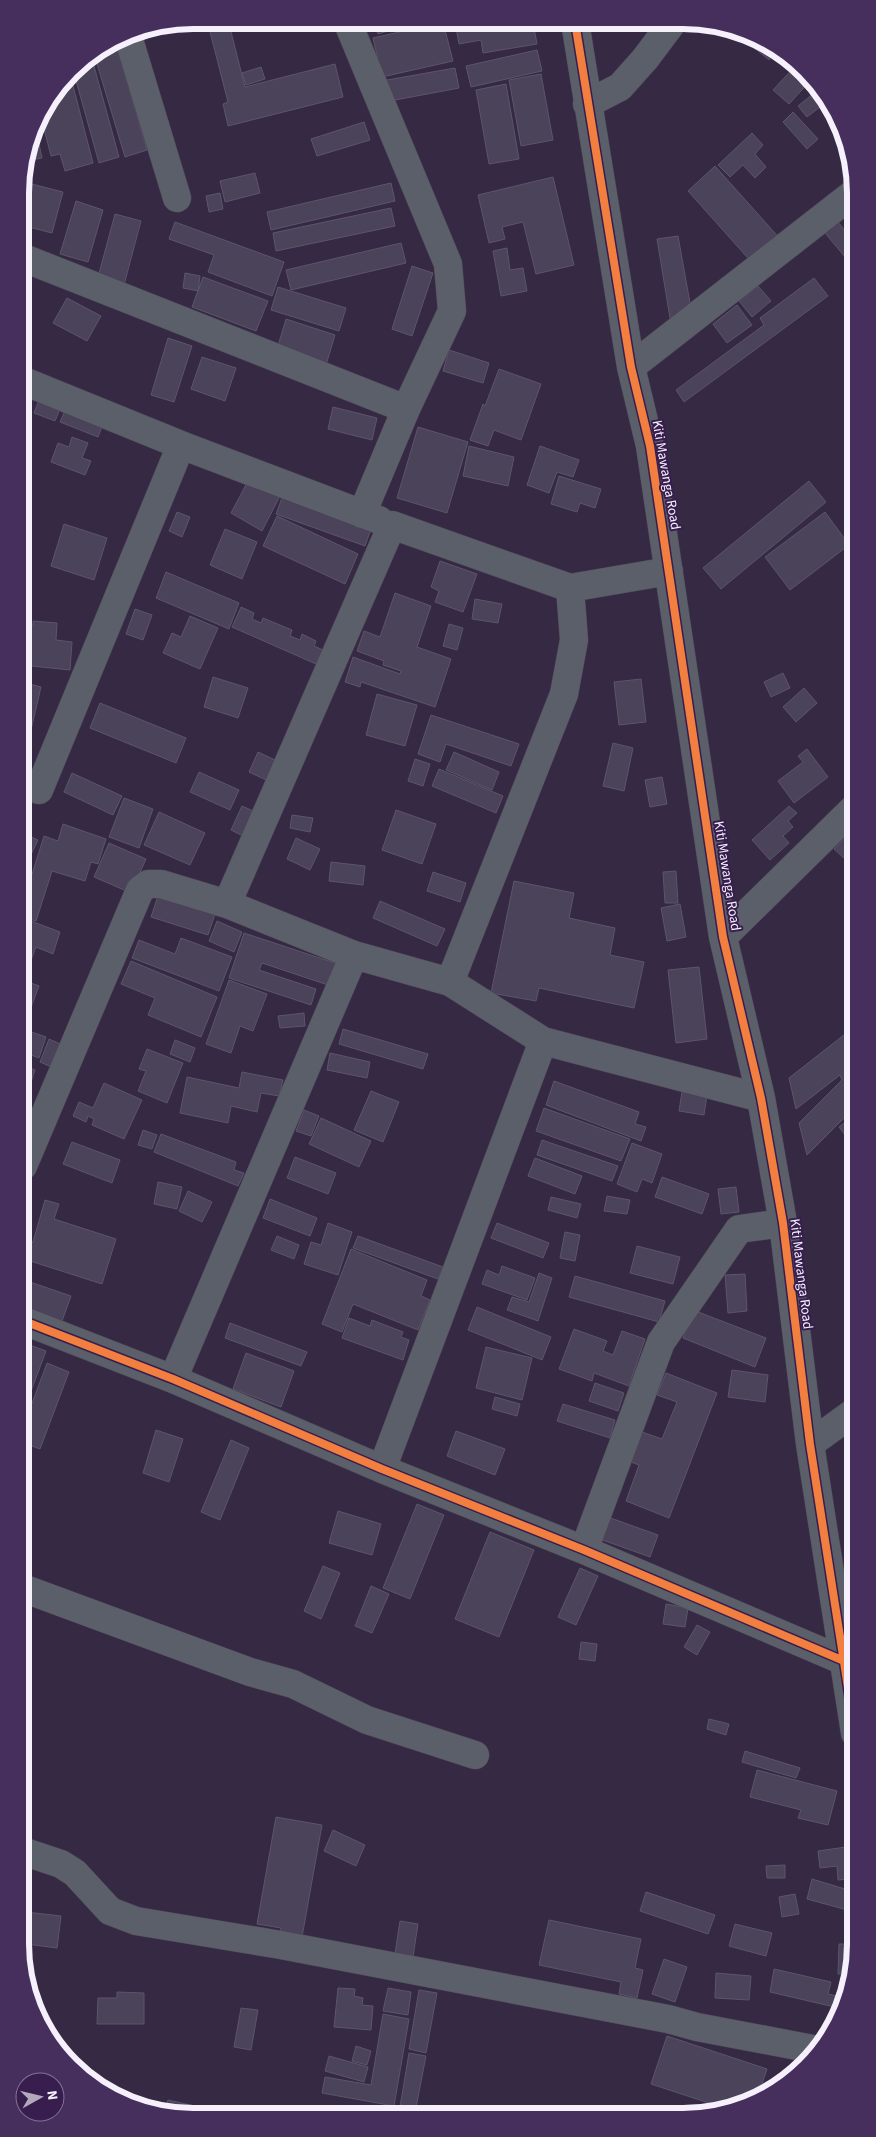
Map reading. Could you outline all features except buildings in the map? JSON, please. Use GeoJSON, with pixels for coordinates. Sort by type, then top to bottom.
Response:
{"type":"FeatureCollection","features":[{"type":"Feature","properties":{"kind":"street"},"geometry":{"type":"LineString","coordinates":[[350,29],[448,264],[452,311],[406,409],[362,514]]}},
{"type":"Feature","properties":{"kind":"street","name":"Kiti Mawanga Road"},"geometry":{"type":"LineString","coordinates":[[576,29],[631,367],[650,446],[724,937],[761,1098],[783,1223],[810,1444],[847,1681]]}},
{"type":"Feature","properties":{"kind":"street"},"geometry":{"type":"LineString","coordinates":[[587,104],[620,87],[645,59],[668,29]]}},
{"type":"Feature","properties":{"kind":"street"},"geometry":{"type":"LineString","coordinates":[[130,41],[177,198]]}},
{"type":"Feature","properties":{"kind":"street"},"geometry":{"type":"LineString","coordinates":[[631,367],[847,198]]}},
{"type":"Feature","properties":{"kind":"street"},"geometry":{"type":"LineString","coordinates":[[29,260],[406,409]]}},
{"type":"Feature","properties":{"kind":"street"},"geometry":{"type":"LineString","coordinates":[[29,383],[181,445],[362,514],[570,588],[669,571]]}},
{"type":"Feature","properties":{"kind":"street"},"geometry":{"type":"LineString","coordinates":[[39,790],[181,445]]}},
{"type":"Feature","properties":{"kind":"street"},"geometry":{"type":"LineString","coordinates":[[227,904],[392,525]]}},
{"type":"Feature","properties":{"kind":"street"},"geometry":{"type":"LineString","coordinates":[[450,982],[564,694],[574,640],[570,588]]}},
{"type":"Feature","properties":{"kind":"street"},"geometry":{"type":"LineString","coordinates":[[724,937],[847,815]]}},
{"type":"Feature","properties":{"kind":"street"},"geometry":{"type":"LineString","coordinates":[[29,1152],[140,890],[148,884],[161,884],[227,904],[354,954],[450,982],[543,1041],[761,1098]]}},
{"type":"Feature","properties":{"kind":"street"},"geometry":{"type":"LineString","coordinates":[[173,1379],[354,954]]}},
{"type":"Feature","properties":{"kind":"street"},"geometry":{"type":"LineString","coordinates":[[382,1470],[543,1041]]}},
{"type":"Feature","properties":{"kind":"street"},"geometry":{"type":"LineString","coordinates":[[584,1550],[661,1342],[739,1229],[783,1223]]}},
{"type":"Feature","properties":{"kind":"street"},"geometry":{"type":"LineString","coordinates":[[29,1323],[173,1379],[382,1470],[584,1550],[844,1661]]}},
{"type":"Feature","properties":{"kind":"street"},"geometry":{"type":"LineString","coordinates":[[810,1444],[847,1417]]}},
{"type":"Feature","properties":{"kind":"street"},"geometry":{"type":"LineString","coordinates":[[29,1589],[250,1672],[293,1684],[367,1720],[475,1755]]}},
{"type":"Feature","properties":{"kind":"street"},"geometry":{"type":"LineString","coordinates":[[29,1853],[61,1864],[75,1873],[110,1911],[136,1921],[291,1946],[659,2017],[697,2027],[810,2048]]}},
{"type":"Feature","properties":{"kind":"cycle path"},"geometry":{"type":"LineString","coordinates":[[576,29],[631,367],[650,446],[723,937],[761,1098],[783,1223],[810,1444],[847,1682]]}},
{"type":"Feature","properties":{"kind":"cycle path"},"geometry":{"type":"LineString","coordinates":[[29,1323],[173,1379],[382,1469],[584,1550],[844,1661]]}}]}
